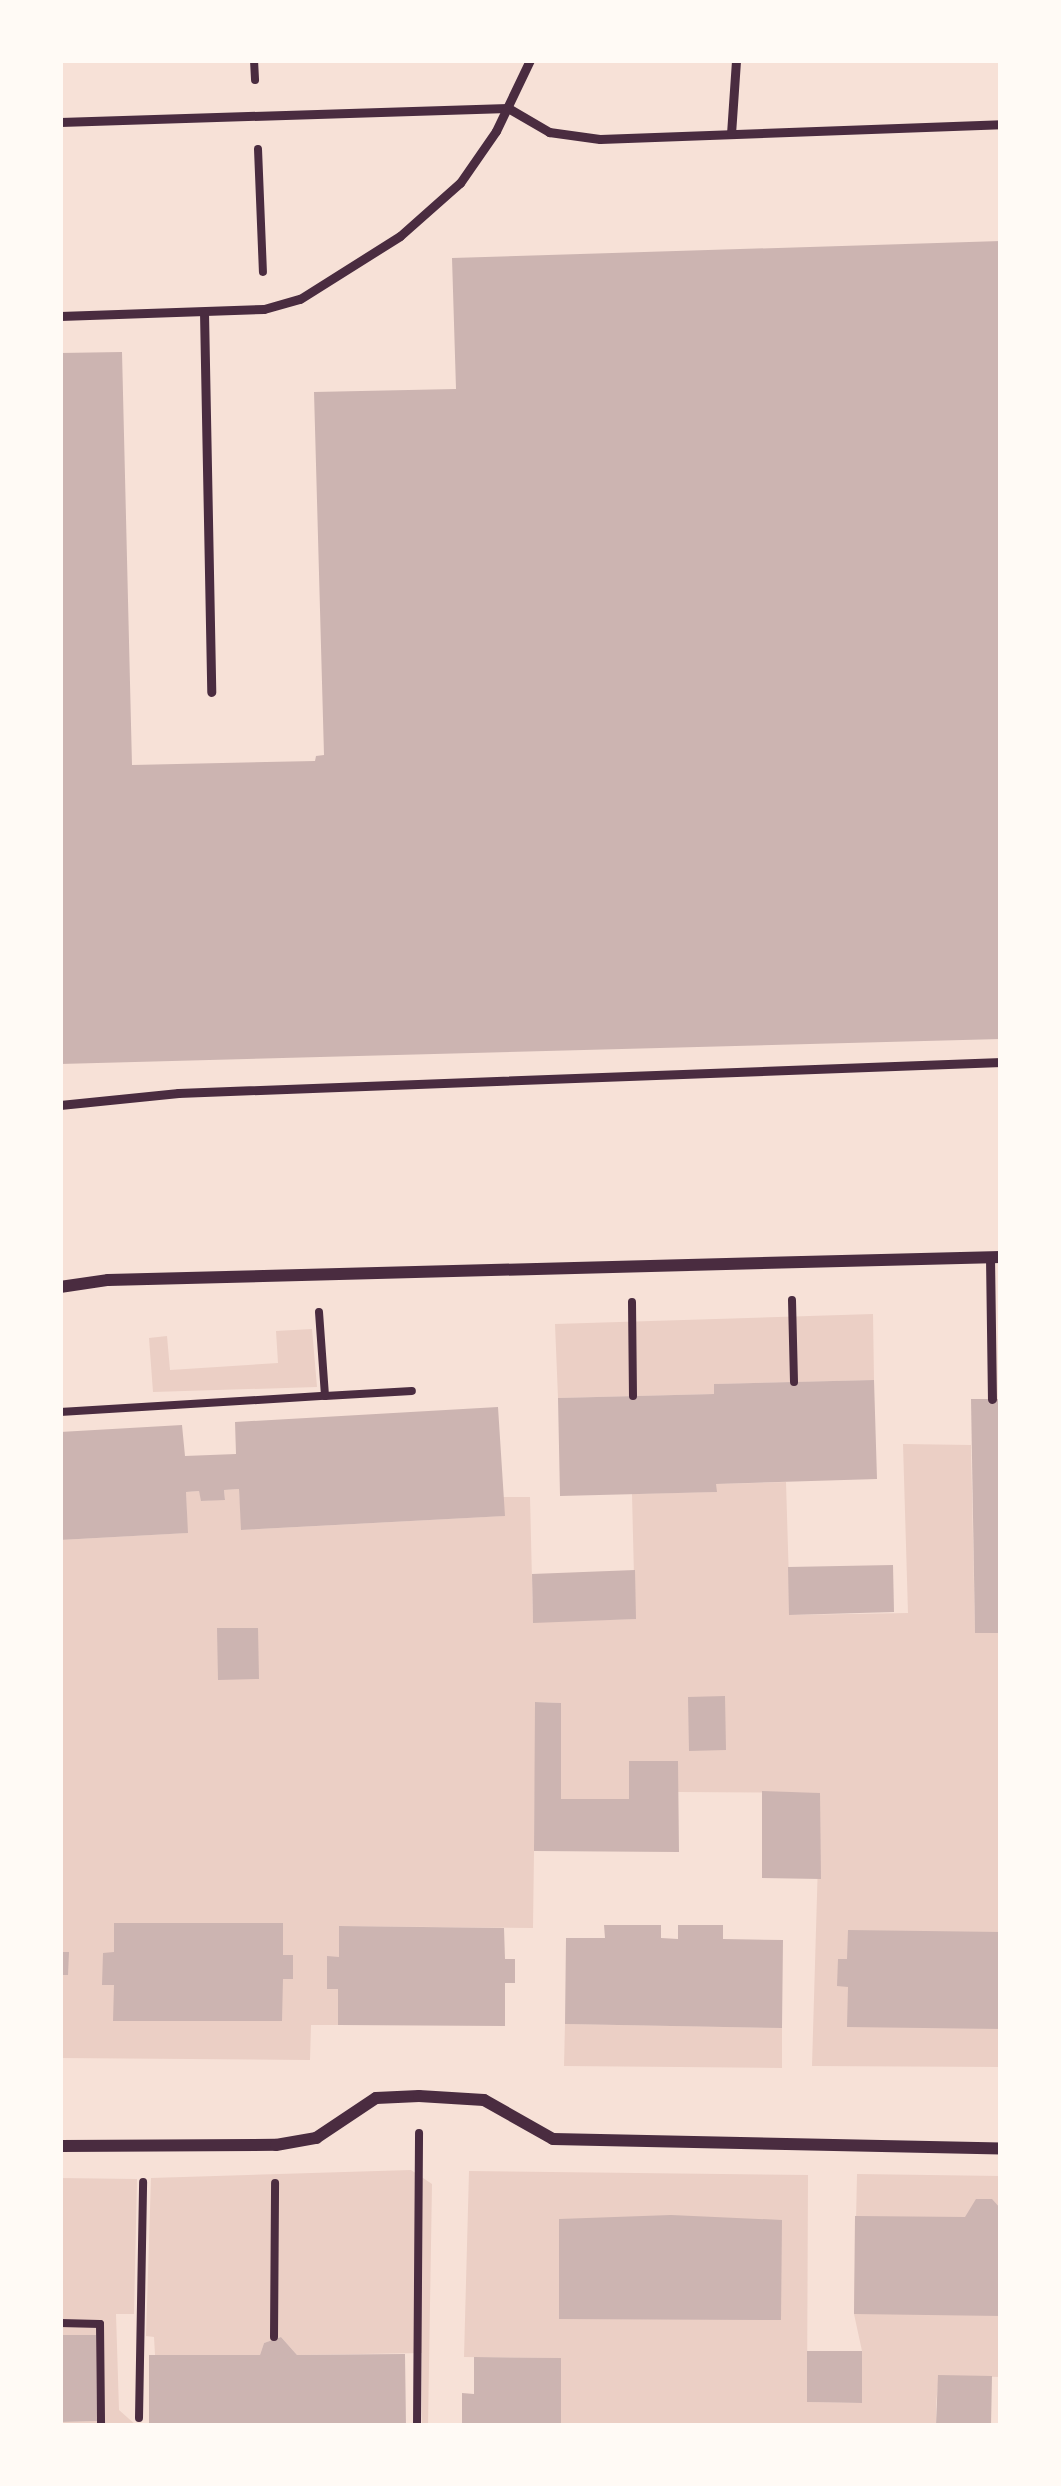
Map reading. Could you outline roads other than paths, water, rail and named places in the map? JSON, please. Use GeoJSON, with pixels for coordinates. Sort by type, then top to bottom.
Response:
{"type":"FeatureCollection","features":[{"type":"Feature","properties":{"kind":"street"},"geometry":{"type":"LineString","coordinates":[[60,1287],[108,1280],[995,1257]]}},
{"type":"Feature","properties":{"kind":"street"},"geometry":{"type":"LineString","coordinates":[[60,2146],[275,2145],[316,2138],[376,2098],[419,2096],[484,2100],[553,2139],[1001,2148]]}},
{"type":"Feature","properties":{"kind":"lane"},"geometry":{"type":"LineString","coordinates":[[60,316],[263,309],[300,299],[400,236],[460,183],[508,108],[530,60]]}},
{"type":"Feature","properties":{"kind":"lane"},"geometry":{"type":"LineString","coordinates":[[731,134],[736,60]]}},
{"type":"Feature","properties":{"kind":"lane"},"geometry":{"type":"LineString","coordinates":[[60,122],[508,108],[549,132],[592,139],[1001,124]]}},
{"type":"Feature","properties":{"kind":"lane"},"geometry":{"type":"LineString","coordinates":[[205,312],[211,692]]}},
{"type":"Feature","properties":{"kind":"lane"},"geometry":{"type":"LineString","coordinates":[[60,1106],[178,1093],[1001,1062]]}},
{"type":"Feature","properties":{"kind":"lane"},"geometry":{"type":"LineString","coordinates":[[992,1399],[995,1257]]}}]}
